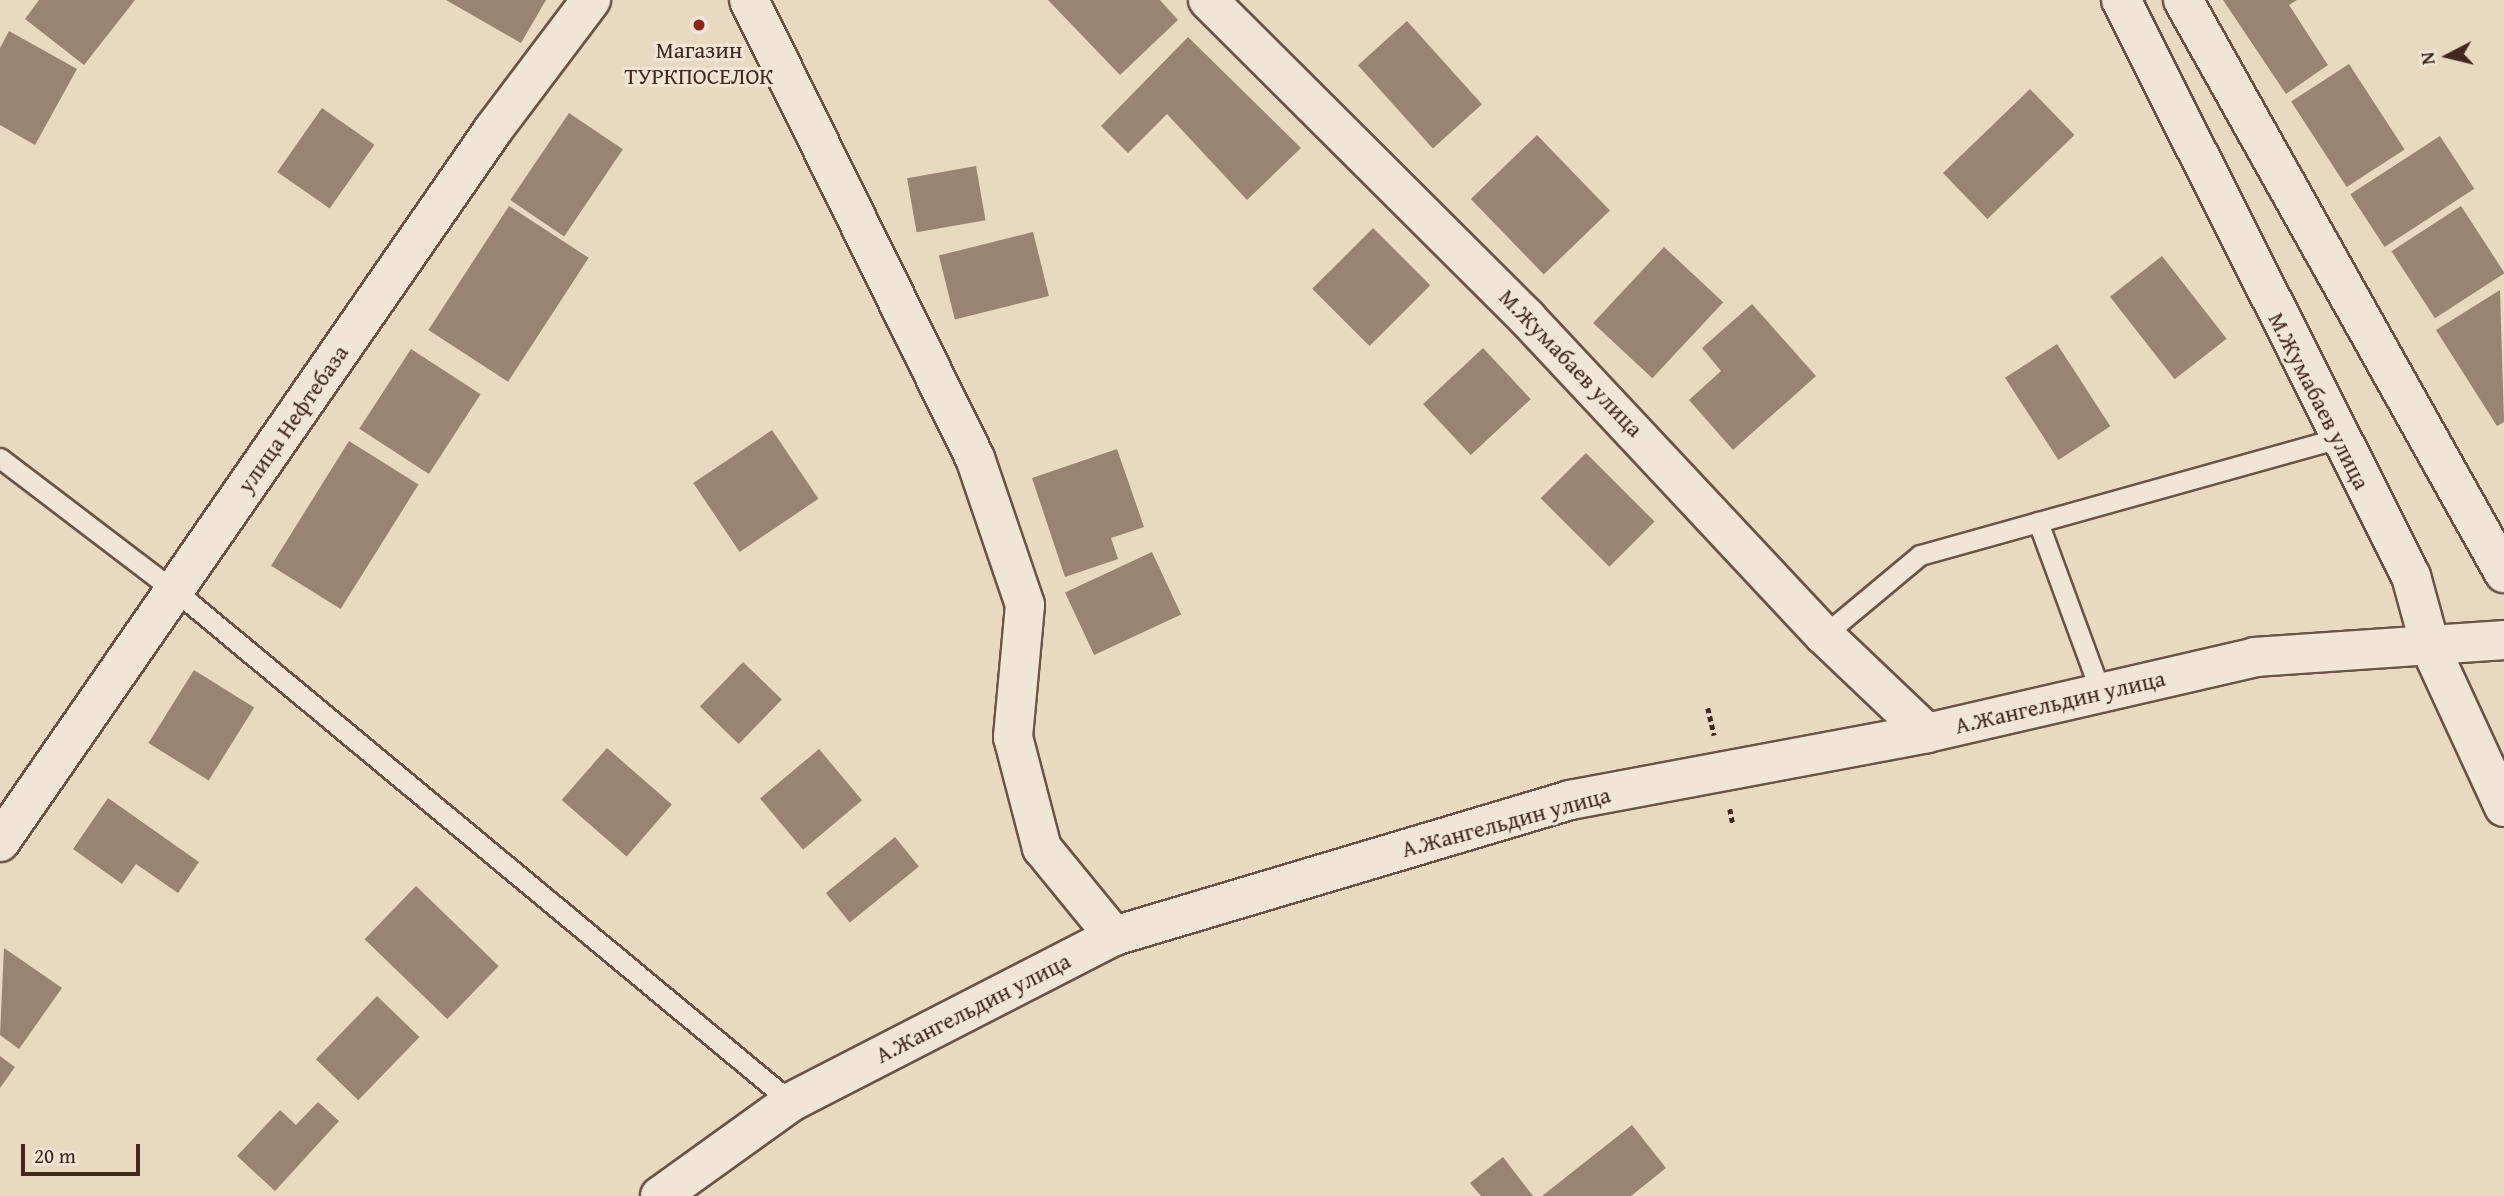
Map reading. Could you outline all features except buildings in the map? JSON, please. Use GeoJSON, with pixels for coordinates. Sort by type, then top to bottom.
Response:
{"type":"FeatureCollection","features":[{"type":"Feature","properties":{"kind":"street","name":"улица Нефтебаза"},"geometry":{"type":"LineString","coordinates":[[0,842],[172,589],[591,0]]}},
{"type":"Feature","properties":{"kind":"street"},"geometry":{"type":"LineString","coordinates":[[749,0],[975,458],[1025,605],[1013,737],[1042,848],[1114,936]]}},
{"type":"Feature","properties":{"kind":"street","name":"М.Жумабаев улица"},"geometry":{"type":"LineString","coordinates":[[1208,0],[1546,337],[1824,635],[1927,733]]}},
{"type":"Feature","properties":{"kind":"street","name":"М.Жумабаев улица"},"geometry":{"type":"LineString","coordinates":[[2120,0],[2336,439],[2411,576],[2431,649],[2504,807]]}},
{"type":"Feature","properties":{"kind":"street"},"geometry":{"type":"LineString","coordinates":[[2183,0],[2467,517],[2504,573]]}},
{"type":"Feature","properties":{"kind":"street","name":"А.Жангельдин улица"},"geometry":{"type":"LineString","coordinates":[[660,1196],[790,1102],[1114,936],[1570,800],[1927,733],[2255,657],[2431,649],[2504,640]]}},
{"type":"Feature","properties":{"kind":"lane"},"geometry":{"type":"LineString","coordinates":[[1824,635],[1920,555],[2336,439]]}},
{"type":"Feature","properties":{"kind":"lane"},"geometry":{"type":"LineString","coordinates":[[0,458],[172,589],[790,1102]]}},
{"type":"Feature","properties":{"kind":"lane"},"geometry":{"type":"LineString","coordinates":[[2038,522],[2101,693]]}},
{"type":"Feature","properties":{"kind":"place","name":"Магазин ТУРКПОСЕЛОК"},"geometry":{"type":"Point","coordinates":[699,25]}}]}
